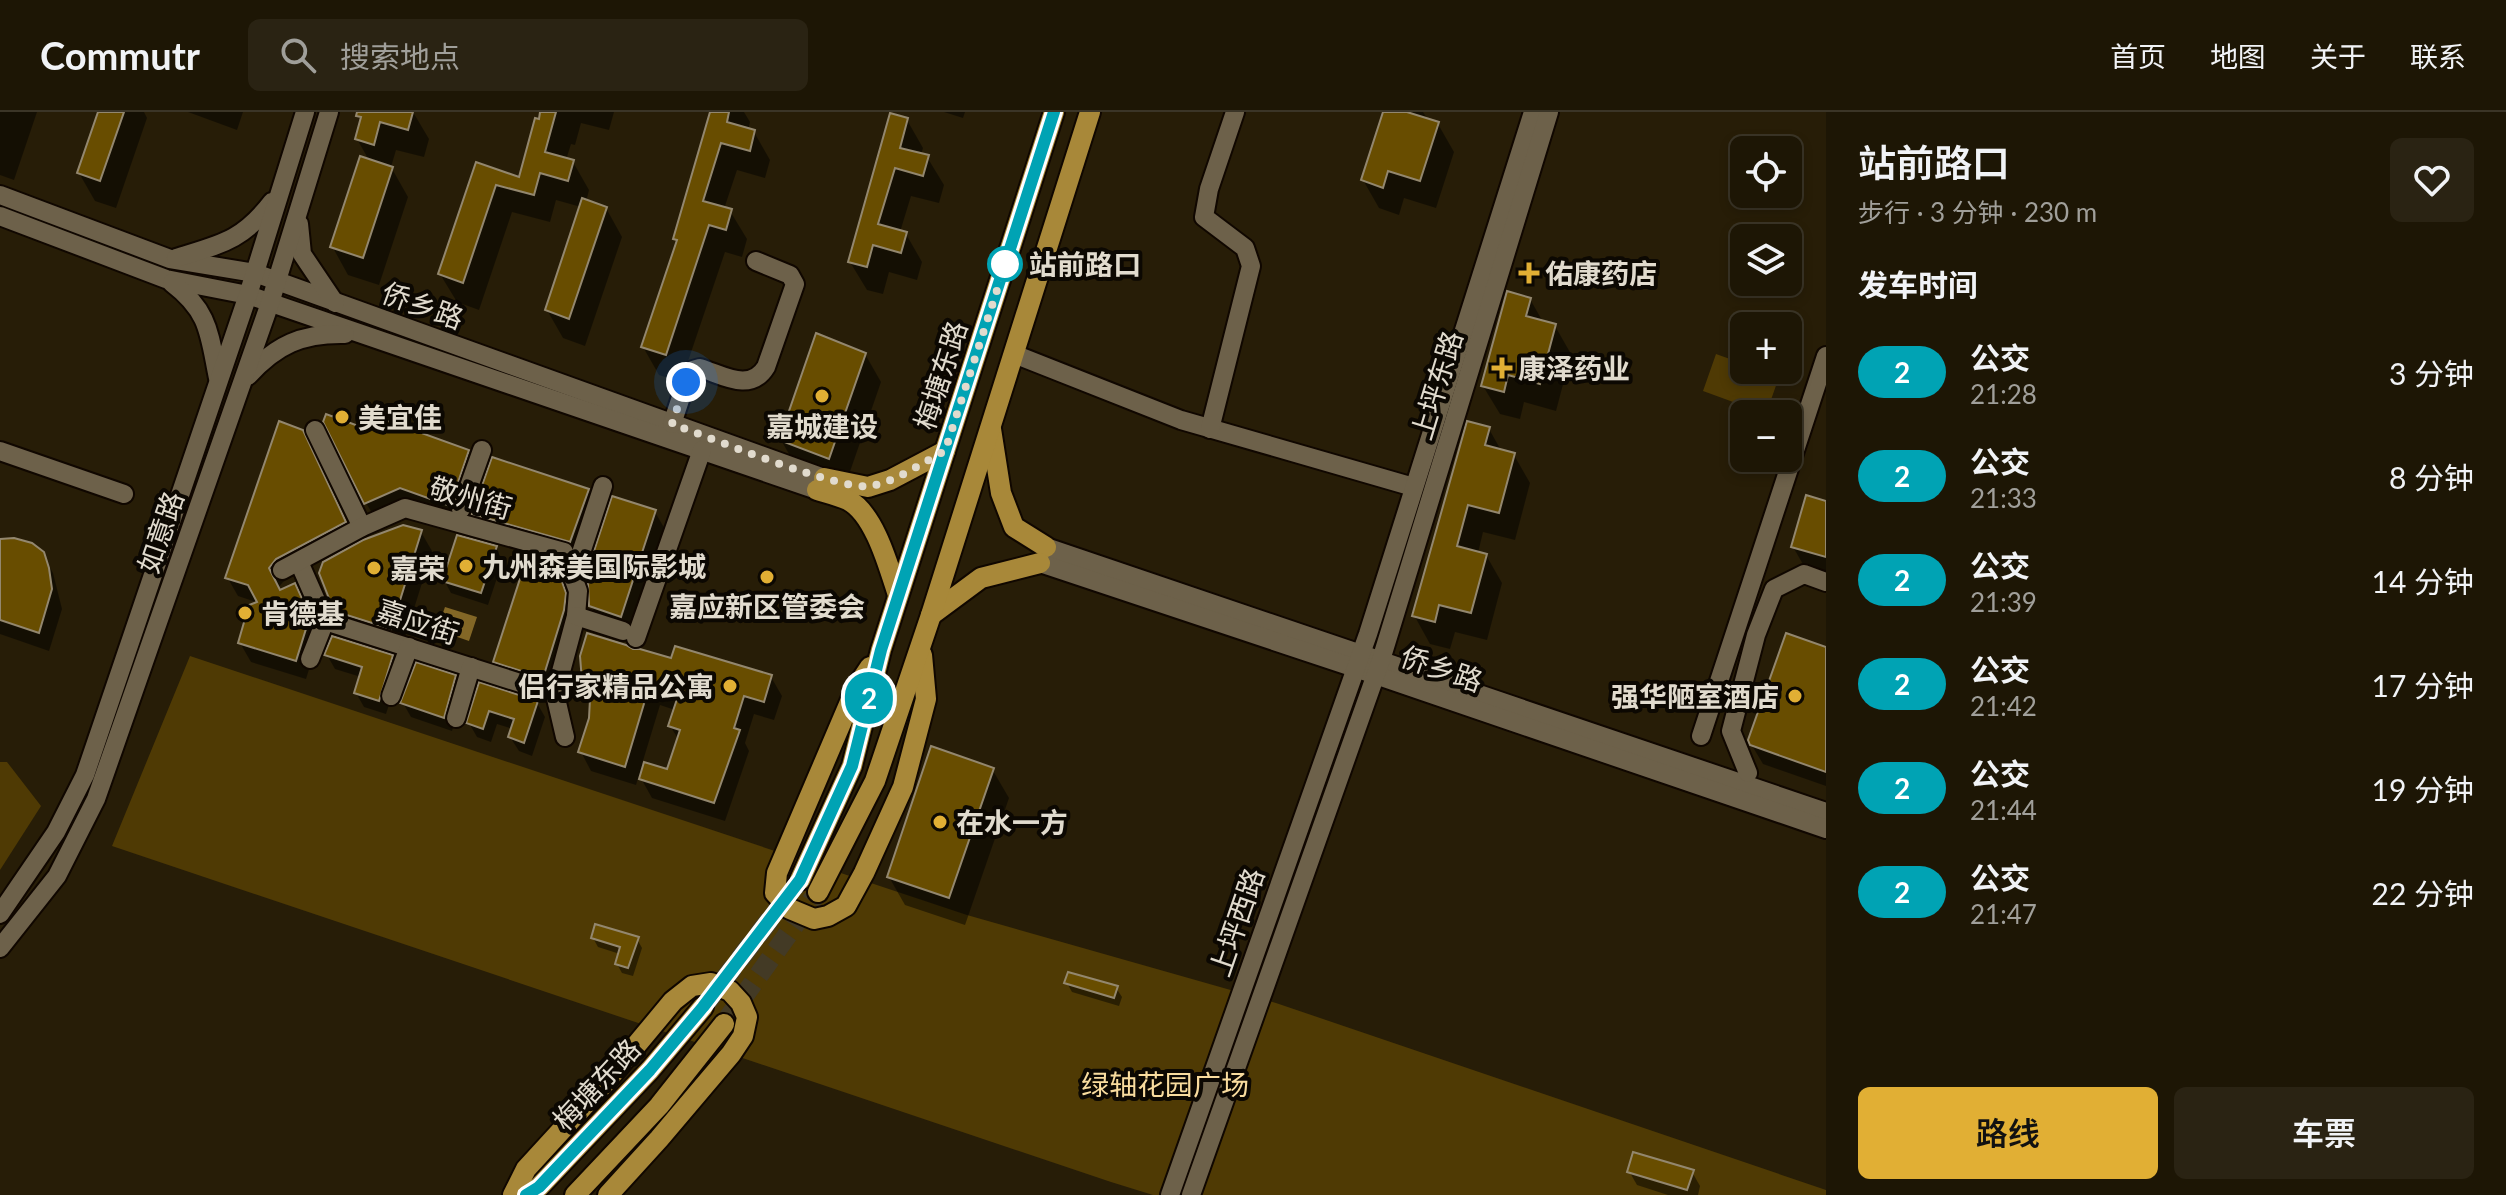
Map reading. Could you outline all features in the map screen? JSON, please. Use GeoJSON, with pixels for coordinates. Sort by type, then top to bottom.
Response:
{"type":"FeatureCollection","features":[{"type":"Feature","properties":{"kind":"main road","name":"梅塘东路"},"geometry":{"type":"LineString","coordinates":[[800,880],[852,766],[881,650],[1054,112]]}},
{"type":"Feature","properties":{"kind":"main road"},"geometry":{"type":"LineString","coordinates":[[818,892],[875,781],[922,644],[1090,112]]}},
{"type":"Feature","properties":{"kind":"main road"},"geometry":{"type":"LineString","coordinates":[[931,615],[981,578],[1043,555],[1014,527],[1001,493],[991,426]]}},
{"type":"Feature","properties":{"kind":"main road"},"geometry":{"type":"LineString","coordinates":[[821,484],[868,487],[890,480],[945,451]]}},
{"type":"Feature","properties":{"kind":"main road"},"geometry":{"type":"LineString","coordinates":[[821,484],[850,501],[871,526],[898,595]]}},
{"type":"Feature","properties":{"kind":"main road"},"geometry":{"type":"LineString","coordinates":[[881,650],[856,688],[777,873],[775,893],[790,909],[814,919],[828,916],[846,906],[903,787],[926,699],[922,644]]}},
{"type":"Feature","properties":{"kind":"main road"},"geometry":{"type":"LineString","coordinates":[[513,1195],[526,1169],[603,1085],[673,1001],[692,986],[711,983],[730,991],[741,1003],[747,1017],[743,1036],[659,1139],[608,1195]]}},
{"type":"Feature","properties":{"kind":"main road","name":"梅塘东路"},"geometry":{"type":"LineString","coordinates":[[526,1195],[539,1187],[650,1070],[703,1007]]}},
{"type":"Feature","properties":{"kind":"main road","name":"梅塘东路"},"geometry":{"type":"LineString","coordinates":[[575,1195],[659,1106],[724,1024]]}},
{"type":"Feature","properties":{"kind":"street","name":"如意路"},"geometry":{"type":"LineString","coordinates":[[0,914],[56,832],[85,775],[248,295],[305,112]]}},
{"type":"Feature","properties":{"kind":"street","name":"如意路"},"geometry":{"type":"LineString","coordinates":[[0,948],[57,876],[96,799],[270,303],[329,112]]}},
{"type":"Feature","properties":{"kind":"street"},"geometry":{"type":"LineString","coordinates":[[1210,429],[1251,266],[1245,248],[1204,217],[1209,189],[1235,112]]}},
{"type":"Feature","properties":{"kind":"street","name":"上坪东路"},"geometry":{"type":"LineString","coordinates":[[1358,661],[1533,112]]}},
{"type":"Feature","properties":{"kind":"street","name":"上坪东路"},"geometry":{"type":"LineString","coordinates":[[1378,668],[1549,112]]}},
{"type":"Feature","properties":{"kind":"street"},"geometry":{"type":"LineString","coordinates":[[170,259],[221,245],[242,234],[279,194]]}},
{"type":"Feature","properties":{"kind":"street","name":"侨乡路"},"geometry":{"type":"LineString","coordinates":[[0,195],[170,259],[255,273],[672,424],[821,484]]}},
{"type":"Feature","properties":{"kind":"street"},"geometry":{"type":"LineString","coordinates":[[299,209],[302,254],[335,303]]}},
{"type":"Feature","properties":{"kind":"street","name":"侨乡路"},"geometry":{"type":"LineString","coordinates":[[0,216],[166,279],[248,295],[702,450],[821,484]]}},
{"type":"Feature","properties":{"kind":"street"},"geometry":{"type":"LineString","coordinates":[[672,424],[693,370],[700,368],[750,382],[759,378],[766,367],[795,284],[790,275],[756,261]]}},
{"type":"Feature","properties":{"kind":"street"},"geometry":{"type":"LineString","coordinates":[[166,279],[189,296],[204,315],[219,381]]}},
{"type":"Feature","properties":{"kind":"street"},"geometry":{"type":"LineString","coordinates":[[241,384],[265,357],[278,348],[317,335],[357,334]]}},
{"type":"Feature","properties":{"kind":"street"},"geometry":{"type":"LineString","coordinates":[[1014,354],[1181,420],[1410,486]]}},
{"type":"Feature","properties":{"kind":"street"},"geometry":{"type":"LineString","coordinates":[[1701,736],[1826,356]]}},
{"type":"Feature","properties":{"kind":"street"},"geometry":{"type":"LineString","coordinates":[[315,430],[362,527]]}},
{"type":"Feature","properties":{"kind":"street"},"geometry":{"type":"LineString","coordinates":[[461,509],[482,450]]}},
{"type":"Feature","properties":{"kind":"street"},"geometry":{"type":"LineString","coordinates":[[576,616],[629,634],[702,450]]}},
{"type":"Feature","properties":{"kind":"street"},"geometry":{"type":"LineString","coordinates":[[0,451],[124,494]]}},
{"type":"Feature","properties":{"kind":"street"},"geometry":{"type":"LineString","coordinates":[[565,737],[555,694],[576,616],[578,591],[572,554],[603,486]]}},
{"type":"Feature","properties":{"kind":"street","name":"敬州街"},"geometry":{"type":"LineString","coordinates":[[282,570],[405,508],[572,554]]}},
{"type":"Feature","properties":{"kind":"street","name":"侨乡路"},"geometry":{"type":"LineString","coordinates":[[1043,555],[1358,661],[1826,829]]}},
{"type":"Feature","properties":{"kind":"street"},"geometry":{"type":"LineString","coordinates":[[299,562],[325,621],[310,659]]}},
{"type":"Feature","properties":{"kind":"street"},"geometry":{"type":"LineString","coordinates":[[1748,773],[1731,731],[1756,635],[1774,589],[1804,574],[1826,582]]}},
{"type":"Feature","properties":{"kind":"street","name":"嘉应街"},"geometry":{"type":"LineString","coordinates":[[325,621],[555,694]]}},
{"type":"Feature","properties":{"kind":"street"},"geometry":{"type":"LineString","coordinates":[[391,696],[409,647]]}},
{"type":"Feature","properties":{"kind":"street","name":"上坪西路"},"geometry":{"type":"LineString","coordinates":[[1170,1195],[1358,661]]}},
{"type":"Feature","properties":{"kind":"street"},"geometry":{"type":"LineString","coordinates":[[456,718],[471,667]]}},
{"type":"Feature","properties":{"kind":"street","name":"侨乡路"},"geometry":{"type":"LineString","coordinates":[[1378,668],[1826,812]]}},
{"type":"Feature","properties":{"kind":"street","name":"上坪西路"},"geometry":{"type":"LineString","coordinates":[[1191,1195],[1378,668]]}},
{"type":"Feature","properties":{"kind":"green space"},"geometry":{"type":"Polygon","coordinates":[[[1716,354],[1730,359],[1730,384],[1777,384],[1771,400],[1730,401],[1703,391],[1716,354]]]}},
{"type":"Feature","properties":{"kind":"green space","name":"绿轴花园广场"},"geometry":{"type":"Polygon","coordinates":[[[190,656],[967,915],[1276,1003],[1826,1190],[1826,1195],[1153,1195],[1111,1182],[112,846],[190,656]]]}},
{"type":"Feature","properties":{"kind":"green space"},"geometry":{"type":"Polygon","coordinates":[[[0,762],[7,762],[41,806],[0,870],[0,762]]]}},
{"type":"Feature","properties":{"kind":"shaded area"},"geometry":{"type":"Polygon","coordinates":[[[445,607],[477,617],[469,641],[437,630],[445,607]]]}},
{"type":"Feature","properties":{"kind":"building"},"geometry":{"type":"Polygon","coordinates":[[[98,112],[124,112],[100,181],[77,173],[98,112]]]}},
{"type":"Feature","properties":{"kind":"building"},"geometry":{"type":"Polygon","coordinates":[[[357,112],[413,112],[408,130],[380,122],[374,145],[355,139],[361,117],[356,116],[357,112]]]}},
{"type":"Feature","properties":{"kind":"building"},"geometry":{"type":"Polygon","coordinates":[[[540,112],[556,112],[545,152],[574,160],[568,181],[540,173],[534,195],[496,185],[463,283],[438,274],[476,162],[519,177],[535,118],[539,119],[540,112]]]}},
{"type":"Feature","properties":{"kind":"building"},"geometry":{"type":"Polygon","coordinates":[[[710,112],[729,112],[727,122],[755,130],[750,151],[721,143],[703,201],[732,209],[726,230],[709,225],[666,355],[641,347],[677,240],[673,239],[710,112]]]}},
{"type":"Feature","properties":{"kind":"building"},"geometry":{"type":"Polygon","coordinates":[[[1383,112],[1407,112],[1439,122],[1420,181],[1388,171],[1383,188],[1361,180],[1383,112]]]}},
{"type":"Feature","properties":{"kind":"building"},"geometry":{"type":"Polygon","coordinates":[[[890,113],[908,118],[900,148],[929,155],[923,176],[895,168],[878,224],[907,232],[901,253],[873,245],[867,267],[848,262],[890,113]]]}},
{"type":"Feature","properties":{"kind":"building"},"geometry":{"type":"Polygon","coordinates":[[[360,156],[393,167],[363,258],[330,247],[360,156]]]}},
{"type":"Feature","properties":{"kind":"building"},"geometry":{"type":"Polygon","coordinates":[[[582,198],[607,207],[569,319],[545,310],[582,198]]]}},
{"type":"Feature","properties":{"kind":"building"},"geometry":{"type":"Polygon","coordinates":[[[1507,291],[1531,298],[1526,316],[1556,324],[1540,384],[1508,375],[1504,392],[1481,386],[1507,291]]]}},
{"type":"Feature","properties":{"kind":"building","name":"嘉城建设"},"geometry":{"type":"Polygon","coordinates":[[[816,333],[866,353],[829,459],[779,440],[816,333]]]}},
{"type":"Feature","properties":{"kind":"building"},"geometry":{"type":"Polygon","coordinates":[[[366,413],[469,450],[450,506],[400,488],[364,504],[323,422],[326,414],[361,427],[366,413]]]}},
{"type":"Feature","properties":{"kind":"building"},"geometry":{"type":"Polygon","coordinates":[[[279,421],[303,430],[346,522],[276,559],[269,568],[280,590],[295,583],[310,616],[296,661],[238,643],[249,605],[257,602],[248,585],[225,578],[279,421]]]}},
{"type":"Feature","properties":{"kind":"building"},"geometry":{"type":"Polygon","coordinates":[[[1467,421],[1490,427],[1485,445],[1515,453],[1499,513],[1468,505],[1457,546],[1487,554],[1471,613],[1439,605],[1435,622],[1412,616],[1467,421]]]}},
{"type":"Feature","properties":{"kind":"building"},"geometry":{"type":"Polygon","coordinates":[[[492,457],[589,489],[570,542],[472,514],[492,457]]]}},
{"type":"Feature","properties":{"kind":"building"},"geometry":{"type":"Polygon","coordinates":[[[1806,495],[1826,501],[1826,557],[1791,547],[1806,495]]]}},
{"type":"Feature","properties":{"kind":"building"},"geometry":{"type":"Polygon","coordinates":[[[612,496],[656,510],[621,617],[589,606],[588,584],[596,561],[593,554],[612,496]]]}},
{"type":"Feature","properties":{"kind":"building"},"geometry":{"type":"Polygon","coordinates":[[[403,525],[422,530],[391,629],[334,611],[319,573],[323,562],[363,540],[403,525]]]}},
{"type":"Feature","properties":{"kind":"building"},"geometry":{"type":"Polygon","coordinates":[[[457,535],[497,546],[481,593],[442,581],[457,535]]]}},
{"type":"Feature","properties":{"kind":"building"},"geometry":{"type":"Polygon","coordinates":[[[14,538],[32,543],[44,552],[49,568],[52,589],[39,633],[0,620],[0,539],[14,538]]]}},
{"type":"Feature","properties":{"kind":"building"},"geometry":{"type":"Polygon","coordinates":[[[528,554],[555,562],[566,593],[564,610],[543,678],[493,662],[528,554]]]}},
{"type":"Feature","properties":{"kind":"building"},"geometry":{"type":"Polygon","coordinates":[[[587,633],[671,658],[675,646],[772,675],[764,702],[744,696],[734,728],[740,730],[714,803],[639,779],[644,762],[667,769],[680,730],[668,726],[678,696],[649,687],[625,767],[578,752],[589,718],[591,680],[582,681],[580,656],[587,633]]]}},
{"type":"Feature","properties":{"kind":"building","name":"强华陋室酒店"},"geometry":{"type":"Polygon","coordinates":[[[1786,633],[1826,647],[1826,772],[1750,745],[1748,740],[1786,633]]]}},
{"type":"Feature","properties":{"kind":"building"},"geometry":{"type":"Polygon","coordinates":[[[332,636],[393,655],[379,701],[354,693],[362,667],[324,655],[332,636]]]}},
{"type":"Feature","properties":{"kind":"building"},"geometry":{"type":"Polygon","coordinates":[[[416,662],[456,675],[444,718],[400,703],[416,662]]]}},
{"type":"Feature","properties":{"kind":"building"},"geometry":{"type":"Polygon","coordinates":[[[479,682],[538,701],[524,743],[508,737],[514,719],[489,711],[483,729],[466,723],[479,682]]]}},
{"type":"Feature","properties":{"kind":"building","name":"在水一方"},"geometry":{"type":"Polygon","coordinates":[[[931,746],[994,768],[949,898],[887,877],[931,746]]]}},
{"type":"Feature","properties":{"kind":"building"},"geometry":{"type":"Polygon","coordinates":[[[595,924],[639,937],[628,968],[615,964],[620,947],[591,938],[595,924]]]}},
{"type":"Feature","properties":{"kind":"building"},"geometry":{"type":"Polygon","coordinates":[[[1068,972],[1118,986],[1114,998],[1064,983],[1068,972]]]}},
{"type":"Feature","properties":{"kind":"building"},"geometry":{"type":"Polygon","coordinates":[[[1633,1152],[1694,1170],[1687,1190],[1627,1172],[1633,1152]]]}},
{"type":"Feature","properties":{"kind":"tunnel"},"geometry":{"type":"LineString","coordinates":[[703,1007],[800,880]]}},
{"type":"Feature","properties":{"kind":"tunnel"},"geometry":{"type":"LineString","coordinates":[[724,1024],[818,892]]}},
{"type":"Feature","properties":{"kind":"bus line","name":"2"},"geometry":{"type":"LineString","coordinates":[[526,1195],[539,1187],[650,1070],[703,1007],[800,880],[852,766],[881,650],[1054,112]]}},
{"type":"Feature","properties":{"kind":"place","name":"站前路口"},"geometry":{"type":"Point","coordinates":[1005,264]}},
{"type":"Feature","properties":{"kind":"place","name":"佑康药店"},"geometry":{"type":"Point","coordinates":[1529,273]}},
{"type":"Feature","properties":{"kind":"place","name":"康泽药业"},"geometry":{"type":"Point","coordinates":[1502,368]}},
{"type":"Feature","properties":{"kind":"place","name":"嘉城建设"},"geometry":{"type":"Point","coordinates":[822,396]}},
{"type":"Feature","properties":{"kind":"place","name":"美宜佳"},"geometry":{"type":"Point","coordinates":[342,417]}},
{"type":"Feature","properties":{"kind":"place","name":"九州森美国际影城"},"geometry":{"type":"Point","coordinates":[466,566]}},
{"type":"Feature","properties":{"kind":"place","name":"嘉荣"},"geometry":{"type":"Point","coordinates":[374,568]}},
{"type":"Feature","properties":{"kind":"place","name":"嘉应新区管委会"},"geometry":{"type":"Point","coordinates":[767,577]}},
{"type":"Feature","properties":{"kind":"place","name":"肯德基"},"geometry":{"type":"Point","coordinates":[245,613]}},
{"type":"Feature","properties":{"kind":"place","name":"侣行家精品公寓"},"geometry":{"type":"Point","coordinates":[730,686]}},
{"type":"Feature","properties":{"kind":"place","name":"强华陋室酒店"},"geometry":{"type":"Point","coordinates":[1795,696]}},
{"type":"Feature","properties":{"kind":"place","name":"在水一方"},"geometry":{"type":"Point","coordinates":[940,822]}},
{"type":"Feature","properties":{"kind":"route"},"geometry":{"type":"LineString","coordinates":[[686,382],[672,424],[824,478],[868,487],[890,480],[945,451],[1009,253],[1005,264]]}}]}
